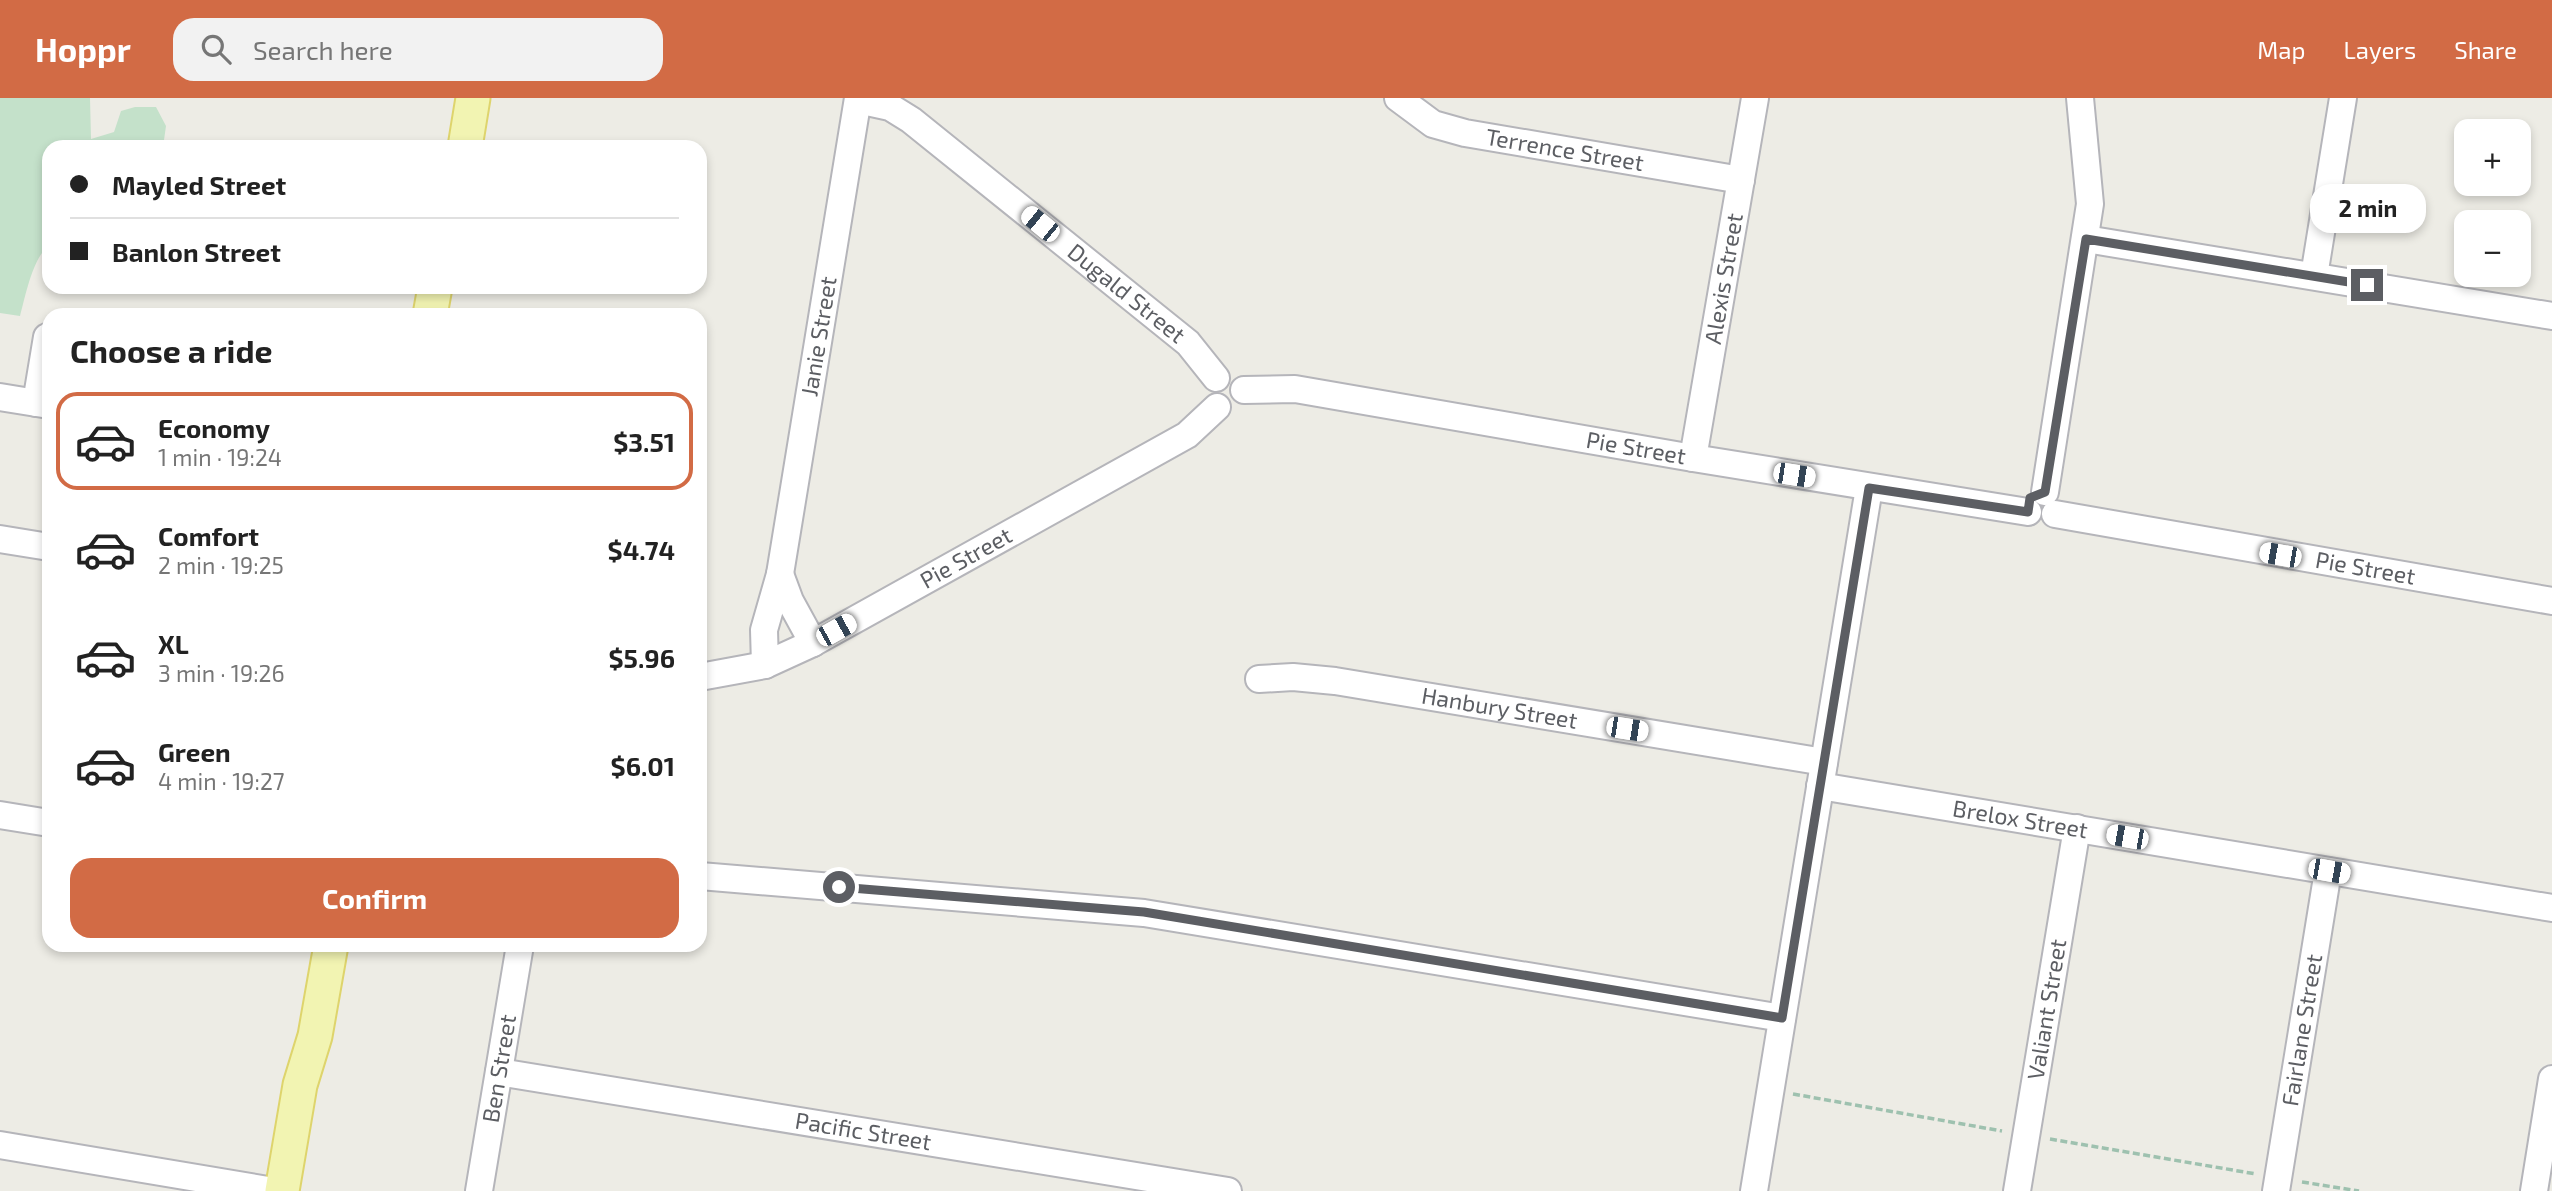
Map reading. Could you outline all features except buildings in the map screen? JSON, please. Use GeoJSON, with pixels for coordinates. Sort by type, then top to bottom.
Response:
{"type":"FeatureCollection","features":[{"type":"Feature","properties":{"kind":"main road"},"geometry":{"type":"LineString","coordinates":[[466,140],[473,98]]}},
{"type":"Feature","properties":{"kind":"main road"},"geometry":{"type":"LineString","coordinates":[[282,1191],[300,1085],[315,1036],[330,952]]}},
{"type":"Feature","properties":{"kind":"main road"},"geometry":{"type":"LineString","coordinates":[[297,1191],[315,1086],[315,1036]]}},
{"type":"Feature","properties":{"kind":"street","name":"Alexis Street"},"geometry":{"type":"LineString","coordinates":[[1693,458],[1755,98]]}},
{"type":"Feature","properties":{"kind":"street"},"geometry":{"type":"LineString","coordinates":[[2043,506],[2090,204],[2080,98]]}},
{"type":"Feature","properties":{"kind":"street"},"geometry":{"type":"LineString","coordinates":[[2314,276],[2343,98]]}},
{"type":"Feature","properties":{"kind":"street","name":"Dugald Street"},"geometry":{"type":"LineString","coordinates":[[858,99],[890,107],[911,120],[1188,344],[1216,378]]}},
{"type":"Feature","properties":{"kind":"street","name":"Janie Street"},"geometry":{"type":"LineString","coordinates":[[765,664],[764,630],[780,574],[858,99]]}},
{"type":"Feature","properties":{"kind":"street","name":"Terrence Street"},"geometry":{"type":"LineString","coordinates":[[1399,99],[1433,124],[1465,133],[1741,180]]}},
{"type":"Feature","properties":{"kind":"street"},"geometry":{"type":"LineString","coordinates":[[2086,239],[2552,316]]}},
{"type":"Feature","properties":{"kind":"street"},"geometry":{"type":"LineString","coordinates":[[1234,376],[1244,390],[1238,406],[1228,410],[1217,407],[1209,393],[1216,378],[1234,376]]}},
{"type":"Feature","properties":{"kind":"street","name":"Pie Street"},"geometry":{"type":"LineString","coordinates":[[1244,390],[1295,389],[1869,488],[2043,506],[2090,523],[2552,601]]}},
{"type":"Feature","properties":{"kind":"street"},"geometry":{"type":"LineString","coordinates":[[0,397],[42,404]]}},
{"type":"Feature","properties":{"kind":"street","name":"Pie Street"},"geometry":{"type":"LineString","coordinates":[[707,676],[765,664],[813,643],[1187,435],[1217,407]]}},
{"type":"Feature","properties":{"kind":"street"},"geometry":{"type":"LineString","coordinates":[[1754,1191],[1869,488]]}},
{"type":"Feature","properties":{"kind":"street"},"geometry":{"type":"LineString","coordinates":[[0,539],[42,546]]}},
{"type":"Feature","properties":{"kind":"street"},"geometry":{"type":"LineString","coordinates":[[780,574],[790,601],[813,643]]}},
{"type":"Feature","properties":{"kind":"street","name":"Hanbury Street"},"geometry":{"type":"LineString","coordinates":[[1259,679],[1293,677],[1335,681],[1822,774]]}},
{"type":"Feature","properties":{"kind":"street","name":"Brelox Street"},"geometry":{"type":"LineString","coordinates":[[1822,774],[2077,828],[2552,908]]}},
{"type":"Feature","properties":{"kind":"street"},"geometry":{"type":"LineString","coordinates":[[0,815],[42,822]]}},
{"type":"Feature","properties":{"kind":"street","name":"Valiant Street"},"geometry":{"type":"LineString","coordinates":[[2017,1191],[2077,828]]}},
{"type":"Feature","properties":{"kind":"street","name":"Fairlane Street"},"geometry":{"type":"LineString","coordinates":[[2277,1182],[2329,871]]}},
{"type":"Feature","properties":{"kind":"street"},"geometry":{"type":"LineString","coordinates":[[707,877],[1144,912],[1782,1018]]}},
{"type":"Feature","properties":{"kind":"street","name":"Ben Street"},"geometry":{"type":"LineString","coordinates":[[479,1191],[519,952]]}},
{"type":"Feature","properties":{"kind":"street","name":"Pacific Street"},"geometry":{"type":"LineString","coordinates":[[499,1072],[1228,1191]]}},
{"type":"Feature","properties":{"kind":"street"},"geometry":{"type":"LineString","coordinates":[[2533,1191],[2552,1079]]}},
{"type":"Feature","properties":{"kind":"street"},"geometry":{"type":"LineString","coordinates":[[0,1145],[274,1191]]}},
{"type":"Feature","properties":{"kind":"path"},"geometry":{"type":"LineString","coordinates":[[1770,1090],[2015,1133]]}},
{"type":"Feature","properties":{"kind":"path"},"geometry":{"type":"LineString","coordinates":[[2039,1137],[2277,1182],[2359,1191]]}},
{"type":"Feature","properties":{"kind":"green space"},"geometry":{"type":"Polygon","coordinates":[[[0,98],[90,98],[91,139],[114,132],[121,111],[135,107],[156,107],[166,126],[164,140],[42,140],[42,253],[34,268],[20,316],[0,313],[0,98]]]}},
{"type":"Feature","properties":{"kind":"route"},"geometry":{"type":"LineString","coordinates":[[839,887],[1144,912],[1782,1018],[1869,488],[2028,512],[2030,498],[2039,492],[2045,492],[2086,239],[2367,285]]}}]}
